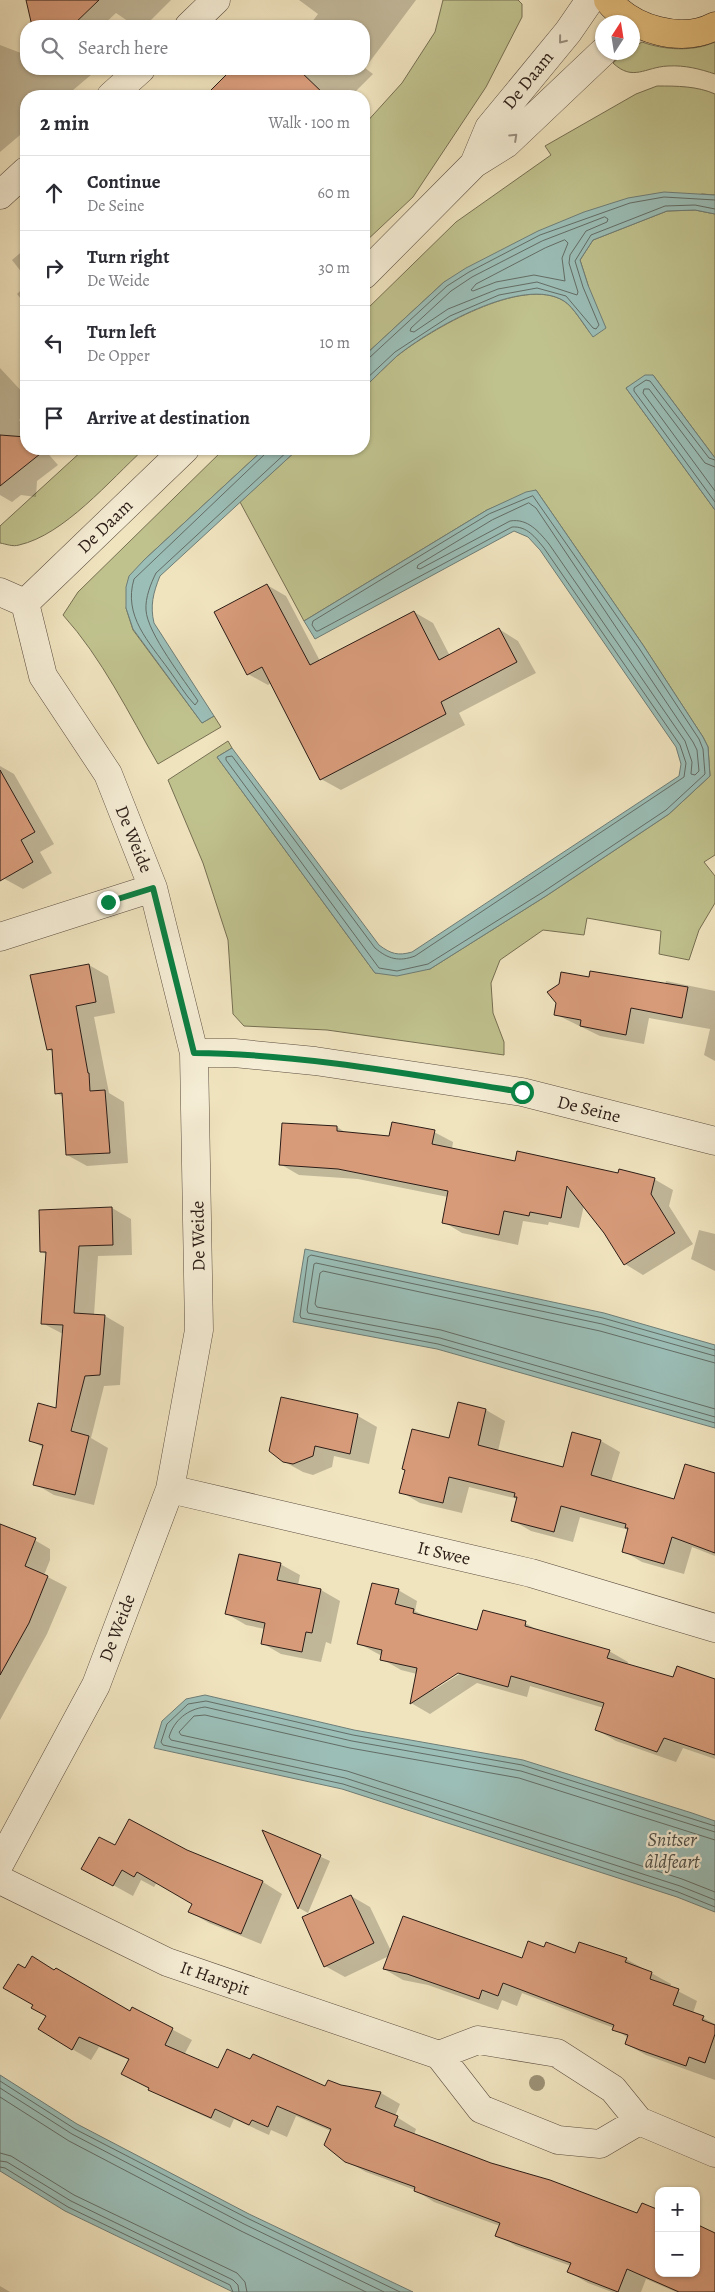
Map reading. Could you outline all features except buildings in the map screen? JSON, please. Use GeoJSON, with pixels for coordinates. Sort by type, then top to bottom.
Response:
{"type":"FeatureCollection","features":[{"type":"Feature","properties":{"kind":"main road"},"geometry":{"type":"LineString","coordinates":[[608,0],[624,15]]}},
{"type":"Feature","properties":{"kind":"main road"},"geometry":{"type":"LineString","coordinates":[[640,25],[670,33],[691,32],[715,26]]}},
{"type":"Feature","properties":{"kind":"street"},"geometry":{"type":"LineString","coordinates":[[195,20],[216,0]]}},
{"type":"Feature","properties":{"kind":"street","name":"De Daam"},"geometry":{"type":"LineString","coordinates":[[474,164],[489,128],[568,32],[590,0]]}},
{"type":"Feature","properties":{"kind":"street","name":"De Daam"},"geometry":{"type":"LineString","coordinates":[[370,269],[474,164],[506,144],[595,60]]}},
{"type":"Feature","properties":{"kind":"street"},"geometry":{"type":"LineString","coordinates":[[117,90],[134,75]]}},
{"type":"Feature","properties":{"kind":"street"},"geometry":{"type":"LineString","coordinates":[[0,195],[20,177]]}},
{"type":"Feature","properties":{"kind":"street","name":"De Daam"},"geometry":{"type":"LineString","coordinates":[[25,603],[179,455]]}},
{"type":"Feature","properties":{"kind":"street"},"geometry":{"type":"LineString","coordinates":[[0,592],[25,603]]}},
{"type":"Feature","properties":{"kind":"street","name":"De Weide"},"geometry":{"type":"LineString","coordinates":[[0,1863],[96,1684],[170,1489],[200,1330],[194,1053],[153,888],[108,774],[43,676],[25,603]]}},
{"type":"Feature","properties":{"kind":"street"},"geometry":{"type":"LineString","coordinates":[[0,937],[153,888]]}},
{"type":"Feature","properties":{"kind":"street","name":"De Seine"},"geometry":{"type":"LineString","coordinates":[[194,1053],[234,1053],[315,1061],[522,1092],[715,1141]]}},
{"type":"Feature","properties":{"kind":"street","name":"It Swee"},"geometry":{"type":"LineString","coordinates":[[170,1489],[531,1573],[715,1628]]}},
{"type":"Feature","properties":{"kind":"street","name":"It Harspit"},"geometry":{"type":"LineString","coordinates":[[0,1880],[167,1962],[438,2055]]}},
{"type":"Feature","properties":{"kind":"street"},"geometry":{"type":"LineString","coordinates":[[639,2121],[600,2144],[558,2140],[481,2109],[438,2055],[478,2040],[557,2053],[613,2088],[639,2121],[715,2153]]}},
{"type":"Feature","properties":{"kind":"green space"},"geometry":{"type":"Polygon","coordinates":[[[443,0],[518,0],[522,4],[522,17],[486,87],[413,197],[370,237],[370,118],[402,83],[435,32],[443,0]]]}},
{"type":"Feature","properties":{"kind":"green space"},"geometry":{"type":"Polygon","coordinates":[[[715,42],[715,74],[704,70],[674,66],[633,73],[620,69],[613,63],[616,60],[640,60],[640,43],[688,49],[715,42]]]}},
{"type":"Feature","properties":{"kind":"green space"},"geometry":{"type":"Polygon","coordinates":[[[657,86],[679,86],[715,94],[715,195],[702,194],[444,282],[370,350],[370,306],[456,222],[551,155],[545,146],[636,94],[657,86]]]}},
{"type":"Feature","properties":{"kind":"green space"},"geometry":{"type":"Polygon","coordinates":[[[695,210],[715,214],[715,458],[653,375],[626,388],[715,510],[715,855],[704,862],[715,876],[715,903],[699,930],[689,960],[659,954],[661,931],[587,918],[584,935],[543,930],[500,960],[491,983],[493,1013],[504,1042],[504,1055],[327,1030],[244,1026],[233,1014],[228,940],[203,863],[168,780],[228,741],[232,748],[217,757],[375,973],[430,969],[546,896],[669,814],[710,776],[708,747],[703,737],[643,645],[536,490],[487,510],[304,621],[240,502],[291,455],[370,455],[370,382],[397,356],[412,345],[454,320],[477,309],[502,300],[525,295],[546,295],[568,304],[593,336],[588,285],[580,260],[593,240],[667,211],[695,210]]]}},
{"type":"Feature","properties":{"kind":"green space"},"geometry":{"type":"Polygon","coordinates":[[[77,455],[138,455],[86,505],[53,530],[36,539],[12,546],[0,543],[0,526],[77,455]]]}},
{"type":"Feature","properties":{"kind":"green space"},"geometry":{"type":"Polygon","coordinates":[[[218,455],[258,455],[144,560],[126,608],[133,630],[202,723],[214,716],[221,727],[158,764],[103,668],[63,615],[78,592],[218,455]]]}},
{"type":"Feature","properties":{"kind":"water"},"geometry":{"type":"Polygon","coordinates":[[[664,192],[715,195],[715,214],[695,210],[667,211],[593,240],[580,260],[606,328],[593,337],[568,304],[546,295],[525,295],[502,300],[477,309],[431,332],[397,356],[370,382],[370,350],[444,282],[466,268],[538,231],[584,212],[628,198],[664,192]]]}},
{"type":"Feature","properties":{"kind":"water"},"geometry":{"type":"Polygon","coordinates":[[[645,375],[653,375],[715,458],[715,510],[626,388],[645,375]]]}},
{"type":"Feature","properties":{"kind":"water"},"geometry":{"type":"Polygon","coordinates":[[[258,455],[291,455],[160,576],[152,605],[154,623],[214,716],[202,723],[133,629],[126,608],[126,587],[129,576],[258,455]]]}},
{"type":"Feature","properties":{"kind":"water"},"geometry":{"type":"Polygon","coordinates":[[[536,490],[643,645],[703,737],[708,747],[710,776],[669,814],[546,896],[430,969],[397,976],[375,973],[217,757],[232,748],[379,945],[399,954],[412,952],[679,776],[681,764],[676,747],[540,550],[528,537],[514,531],[315,639],[304,621],[487,510],[526,492],[536,490]]]}},
{"type":"Feature","properties":{"kind":"water"},"geometry":{"type":"Polygon","coordinates":[[[305,1249],[604,1313],[715,1345],[715,1428],[437,1349],[293,1322],[305,1249]]]}},
{"type":"Feature","properties":{"kind":"water","name":"Snitser âldfeart"},"geometry":{"type":"Polygon","coordinates":[[[205,1695],[354,1730],[523,1760],[715,1821],[715,1912],[677,1897],[342,1789],[154,1748],[162,1721],[186,1699],[205,1695]]]}},
{"type":"Feature","properties":{"kind":"water"},"geometry":{"type":"Polygon","coordinates":[[[0,2075],[77,2124],[249,2214],[413,2292],[233,2292],[65,2211],[0,2171],[0,2075]]]}},
{"type":"Feature","properties":{"kind":"route"},"geometry":{"type":"LineString","coordinates":[[108,902],[153,888],[194,1053],[234,1053],[315,1061],[522,1092]]}}]}
